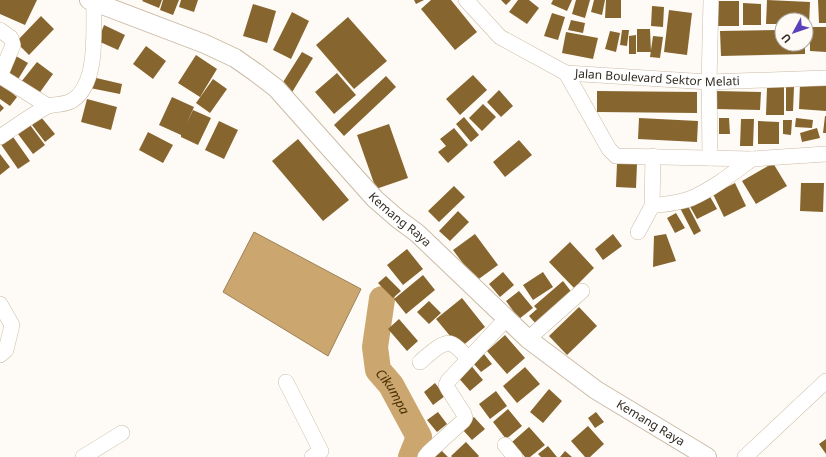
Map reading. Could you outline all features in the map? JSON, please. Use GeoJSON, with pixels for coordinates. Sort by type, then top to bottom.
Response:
{"type":"FeatureCollection","features":[{"type":"Feature","properties":{"kind":"street","name":"Jalan Boulevard Sektor Melati"},"geometry":{"type":"LineString","coordinates":[[466,0],[500,36],[566,73],[709,82],[826,78]]}},
{"type":"Feature","properties":{"kind":"street"},"geometry":{"type":"LineString","coordinates":[[710,158],[709,82],[711,0]]}},
{"type":"Feature","properties":{"kind":"street"},"geometry":{"type":"LineString","coordinates":[[0,137],[48,106],[64,104],[73,100],[83,91],[92,63],[91,1]]}},
{"type":"Feature","properties":{"kind":"street","name":"Kemang Raya"},"geometry":{"type":"LineString","coordinates":[[91,1],[205,44],[235,58],[255,72],[276,88],[375,199],[417,233],[528,339],[596,390],[707,457]]}},
{"type":"Feature","properties":{"kind":"street"},"geometry":{"type":"LineString","coordinates":[[0,30],[11,38],[13,45],[0,76],[48,106]]}},
{"type":"Feature","properties":{"kind":"street"},"geometry":{"type":"LineString","coordinates":[[566,73],[609,149],[616,156],[752,159],[826,154]]}},
{"type":"Feature","properties":{"kind":"street"},"geometry":{"type":"LineString","coordinates":[[638,232],[652,206],[653,156]]}},
{"type":"Feature","properties":{"kind":"street"},"geometry":{"type":"LineString","coordinates":[[652,206],[676,203],[691,198],[730,175],[752,159]]}},
{"type":"Feature","properties":{"kind":"street"},"geometry":{"type":"LineString","coordinates":[[528,339],[582,291]]}},
{"type":"Feature","properties":{"kind":"street"},"geometry":{"type":"LineString","coordinates":[[0,304],[12,325],[6,350],[0,355]]}},
{"type":"Feature","properties":{"kind":"street"},"geometry":{"type":"LineString","coordinates":[[425,457],[464,420],[464,414],[448,389],[447,384],[507,318]]}},
{"type":"Feature","properties":{"kind":"street"},"geometry":{"type":"LineString","coordinates":[[420,362],[444,343],[450,343],[468,360]]}},
{"type":"Feature","properties":{"kind":"street"},"geometry":{"type":"LineString","coordinates":[[745,457],[826,381]]}},
{"type":"Feature","properties":{"kind":"street"},"geometry":{"type":"LineString","coordinates":[[286,382],[321,451],[312,457]]}},
{"type":"Feature","properties":{"kind":"street"},"geometry":{"type":"LineString","coordinates":[[83,457],[122,433]]}},
{"type":"Feature","properties":{"kind":"street"},"geometry":{"type":"LineString","coordinates":[[505,444],[515,457]]}},
{"type":"Feature","properties":{"kind":"shaded area"},"geometry":{"type":"Polygon","coordinates":[[[254,232],[361,289],[328,356],[223,292],[254,232]]]}},
{"type":"Feature","properties":{"kind":"building"},"geometry":{"type":"Polygon","coordinates":[[[0,0],[37,0],[25,25],[0,14],[0,0]]]}},
{"type":"Feature","properties":{"kind":"building"},"geometry":{"type":"Polygon","coordinates":[[[162,0],[159,8],[142,1],[162,0]]]}},
{"type":"Feature","properties":{"kind":"building"},"geometry":{"type":"Polygon","coordinates":[[[163,0],[179,0],[173,15],[160,10],[163,0]]]}},
{"type":"Feature","properties":{"kind":"building"},"geometry":{"type":"Polygon","coordinates":[[[181,0],[198,0],[194,12],[179,7],[181,0]]]}},
{"type":"Feature","properties":{"kind":"building"},"geometry":{"type":"Polygon","coordinates":[[[414,0],[424,0],[416,4],[414,0]]]}},
{"type":"Feature","properties":{"kind":"building"},"geometry":{"type":"Polygon","coordinates":[[[431,0],[451,0],[477,32],[455,50],[421,9],[431,0]]]}},
{"type":"Feature","properties":{"kind":"building"},"geometry":{"type":"Polygon","coordinates":[[[501,0],[511,0],[506,5],[501,0]]]}},
{"type":"Feature","properties":{"kind":"building"},"geometry":{"type":"Polygon","coordinates":[[[518,0],[529,0],[539,8],[527,24],[509,12],[518,0]]]}},
{"type":"Feature","properties":{"kind":"building"},"geometry":{"type":"Polygon","coordinates":[[[553,0],[572,0],[567,11],[551,4],[553,0]]]}},
{"type":"Feature","properties":{"kind":"building"},"geometry":{"type":"Polygon","coordinates":[[[576,0],[590,0],[585,18],[572,14],[576,0]]]}},
{"type":"Feature","properties":{"kind":"building"},"geometry":{"type":"Polygon","coordinates":[[[594,0],[605,0],[602,15],[591,12],[594,0]]]}},
{"type":"Feature","properties":{"kind":"building"},"geometry":{"type":"Polygon","coordinates":[[[606,0],[621,0],[621,18],[605,18],[606,0]]]}},
{"type":"Feature","properties":{"kind":"building"},"geometry":{"type":"Polygon","coordinates":[[[767,0],[810,2],[810,12],[774,12],[774,24],[766,24],[767,0]]]}},
{"type":"Feature","properties":{"kind":"building"},"geometry":{"type":"Polygon","coordinates":[[[818,0],[826,0],[826,23],[819,23],[818,0]]]}},
{"type":"Feature","properties":{"kind":"building"},"geometry":{"type":"Polygon","coordinates":[[[717,1],[739,1],[739,26],[717,26],[717,1]]]}},
{"type":"Feature","properties":{"kind":"building"},"geometry":{"type":"Polygon","coordinates":[[[743,3],[761,4],[761,25],[743,25],[743,3]]]}},
{"type":"Feature","properties":{"kind":"building"},"geometry":{"type":"Polygon","coordinates":[[[253,4],[276,11],[267,43],[243,36],[253,4]]]}},
{"type":"Feature","properties":{"kind":"building"},"geometry":{"type":"Polygon","coordinates":[[[652,6],[664,7],[663,27],[651,26],[652,6]]]}},
{"type":"Feature","properties":{"kind":"building"},"geometry":{"type":"Polygon","coordinates":[[[669,10],[692,13],[687,55],[664,52],[669,10]]]}},
{"type":"Feature","properties":{"kind":"building"},"geometry":{"type":"Polygon","coordinates":[[[292,12],[309,21],[291,59],[273,50],[292,12]]]}},
{"type":"Feature","properties":{"kind":"building"},"geometry":{"type":"Polygon","coordinates":[[[552,13],[565,17],[558,40],[544,36],[552,13]]]}},
{"type":"Feature","properties":{"kind":"building"},"geometry":{"type":"Polygon","coordinates":[[[41,16],[54,29],[29,55],[16,42],[41,16]]]}},
{"type":"Feature","properties":{"kind":"building"},"geometry":{"type":"Polygon","coordinates":[[[348,17],[387,61],[354,89],[316,45],[348,17]]]}},
{"type":"Feature","properties":{"kind":"building"},"geometry":{"type":"Polygon","coordinates":[[[571,20],[585,23],[583,33],[568,30],[571,20]]]}},
{"type":"Feature","properties":{"kind":"building"},"geometry":{"type":"Polygon","coordinates":[[[104,25],[125,35],[118,50],[98,41],[104,25]]]}},
{"type":"Feature","properties":{"kind":"building"},"geometry":{"type":"Polygon","coordinates":[[[814,27],[826,27],[826,52],[814,51],[814,27]]]}},
{"type":"Feature","properties":{"kind":"building"},"geometry":{"type":"Polygon","coordinates":[[[637,29],[650,29],[651,52],[637,52],[637,29]]]}},
{"type":"Feature","properties":{"kind":"building"},"geometry":{"type":"Polygon","coordinates":[[[622,30],[629,30],[627,46],[620,45],[622,30]]]}},
{"type":"Feature","properties":{"kind":"building"},"geometry":{"type":"Polygon","coordinates":[[[774,30],[774,52],[805,52],[805,54],[721,56],[720,31],[774,30]]]}},
{"type":"Feature","properties":{"kind":"building"},"geometry":{"type":"Polygon","coordinates":[[[610,31],[620,33],[616,52],[605,49],[610,31]]]}},
{"type":"Feature","properties":{"kind":"building"},"geometry":{"type":"Polygon","coordinates":[[[566,32],[598,38],[593,59],[562,53],[566,32]]]}},
{"type":"Feature","properties":{"kind":"building"},"geometry":{"type":"Polygon","coordinates":[[[636,35],[636,54],[629,54],[629,36],[636,35]]]}},
{"type":"Feature","properties":{"kind":"building"},"geometry":{"type":"Polygon","coordinates":[[[653,36],[663,37],[660,58],[650,57],[653,36]]]}},
{"type":"Feature","properties":{"kind":"building"},"geometry":{"type":"Polygon","coordinates":[[[146,46],[166,61],[153,79],[133,64],[146,46]]]}},
{"type":"Feature","properties":{"kind":"building"},"geometry":{"type":"Polygon","coordinates":[[[302,52],[313,58],[291,94],[280,87],[302,52]]]}},
{"type":"Feature","properties":{"kind":"building"},"geometry":{"type":"Polygon","coordinates":[[[196,55],[217,69],[200,97],[178,83],[196,55]]]}},
{"type":"Feature","properties":{"kind":"building"},"geometry":{"type":"Polygon","coordinates":[[[16,56],[28,63],[17,81],[5,74],[16,56]]]}},
{"type":"Feature","properties":{"kind":"building"},"geometry":{"type":"Polygon","coordinates":[[[37,62],[53,74],[38,95],[21,82],[37,62]]]}},
{"type":"Feature","properties":{"kind":"building"},"geometry":{"type":"Polygon","coordinates":[[[337,73],[356,95],[334,114],[315,92],[337,73]]]}},
{"type":"Feature","properties":{"kind":"building"},"geometry":{"type":"Polygon","coordinates":[[[473,75],[487,90],[460,115],[446,99],[473,75]]]}},
{"type":"Feature","properties":{"kind":"building"},"geometry":{"type":"Polygon","coordinates":[[[386,76],[396,87],[344,136],[334,125],[386,76]]]}},
{"type":"Feature","properties":{"kind":"building"},"geometry":{"type":"Polygon","coordinates":[[[92,77],[122,84],[120,94],[90,88],[92,77]]]}},
{"type":"Feature","properties":{"kind":"building"},"geometry":{"type":"Polygon","coordinates":[[[213,79],[227,89],[210,113],[196,103],[213,79]]]}},
{"type":"Feature","properties":{"kind":"building"},"geometry":{"type":"Polygon","coordinates":[[[0,83],[17,97],[10,106],[0,99],[0,83]]]}},
{"type":"Feature","properties":{"kind":"building"},"geometry":{"type":"Polygon","coordinates":[[[800,84],[826,85],[826,111],[799,109],[800,84]]]}},
{"type":"Feature","properties":{"kind":"building"},"geometry":{"type":"Polygon","coordinates":[[[767,87],[784,87],[784,115],[766,115],[767,87]]]}},
{"type":"Feature","properties":{"kind":"building"},"geometry":{"type":"Polygon","coordinates":[[[786,87],[794,87],[793,111],[786,111],[786,87]]]}},
{"type":"Feature","properties":{"kind":"building"},"geometry":{"type":"Polygon","coordinates":[[[499,90],[513,106],[501,117],[487,102],[499,90]]]}},
{"type":"Feature","properties":{"kind":"building"},"geometry":{"type":"Polygon","coordinates":[[[597,91],[697,92],[697,113],[597,112],[597,91]]]}},
{"type":"Feature","properties":{"kind":"building"},"geometry":{"type":"Polygon","coordinates":[[[716,91],[761,92],[760,110],[716,109],[716,91]]]}},
{"type":"Feature","properties":{"kind":"building"},"geometry":{"type":"Polygon","coordinates":[[[172,97],[194,107],[186,125],[193,110],[211,118],[198,145],[159,125],[172,97]]]}},
{"type":"Feature","properties":{"kind":"building"},"geometry":{"type":"Polygon","coordinates":[[[87,99],[117,107],[111,130],[81,122],[87,99]]]}},
{"type":"Feature","properties":{"kind":"building"},"geometry":{"type":"Polygon","coordinates":[[[0,104],[4,108],[0,112],[0,104]]]}},
{"type":"Feature","properties":{"kind":"building"},"geometry":{"type":"Polygon","coordinates":[[[483,104],[496,117],[482,131],[469,118],[483,104]]]}},
{"type":"Feature","properties":{"kind":"building"},"geometry":{"type":"Polygon","coordinates":[[[825,116],[826,133],[823,133],[825,116]]]}},
{"type":"Feature","properties":{"kind":"building"},"geometry":{"type":"Polygon","coordinates":[[[41,117],[55,134],[45,142],[32,125],[41,117]]]}},
{"type":"Feature","properties":{"kind":"building"},"geometry":{"type":"Polygon","coordinates":[[[464,117],[479,135],[471,142],[456,124],[464,117]]]}},
{"type":"Feature","properties":{"kind":"building"},"geometry":{"type":"Polygon","coordinates":[[[639,118],[698,121],[697,142],[638,139],[639,118]]]}},
{"type":"Feature","properties":{"kind":"building"},"geometry":{"type":"Polygon","coordinates":[[[719,118],[729,118],[730,134],[719,134],[719,118]]]}},
{"type":"Feature","properties":{"kind":"building"},"geometry":{"type":"Polygon","coordinates":[[[796,118],[813,120],[812,128],[795,127],[796,118]]]}},
{"type":"Feature","properties":{"kind":"building"},"geometry":{"type":"Polygon","coordinates":[[[741,119],[754,119],[753,146],[740,146],[741,119]]]}},
{"type":"Feature","properties":{"kind":"building"},"geometry":{"type":"Polygon","coordinates":[[[783,120],[792,120],[791,135],[783,134],[783,120]]]}},
{"type":"Feature","properties":{"kind":"building"},"geometry":{"type":"Polygon","coordinates":[[[219,121],[238,130],[224,159],[205,150],[219,121]]]}},
{"type":"Feature","properties":{"kind":"building"},"geometry":{"type":"Polygon","coordinates":[[[758,121],[779,122],[779,144],[758,144],[758,121]]]}},
{"type":"Feature","properties":{"kind":"building"},"geometry":{"type":"Polygon","coordinates":[[[389,124],[408,178],[376,189],[357,135],[389,124]]]}},
{"type":"Feature","properties":{"kind":"building"},"geometry":{"type":"Polygon","coordinates":[[[30,125],[45,145],[33,154],[18,134],[30,125]]]}},
{"type":"Feature","properties":{"kind":"building"},"geometry":{"type":"Polygon","coordinates":[[[454,128],[468,145],[448,163],[438,152],[446,146],[440,139],[454,128]]]}},
{"type":"Feature","properties":{"kind":"building"},"geometry":{"type":"Polygon","coordinates":[[[817,128],[820,138],[802,142],[800,133],[817,128]]]}},
{"type":"Feature","properties":{"kind":"building"},"geometry":{"type":"Polygon","coordinates":[[[148,132],[173,145],[163,163],[139,150],[148,132]]]}},
{"type":"Feature","properties":{"kind":"building"},"geometry":{"type":"Polygon","coordinates":[[[11,134],[30,161],[18,169],[0,143],[11,134]]]}},
{"type":"Feature","properties":{"kind":"building"},"geometry":{"type":"Polygon","coordinates":[[[298,139],[349,200],[323,221],[272,161],[298,139]]]}},
{"type":"Feature","properties":{"kind":"building"},"geometry":{"type":"Polygon","coordinates":[[[519,140],[532,155],[505,177],[493,162],[519,140]]]}},
{"type":"Feature","properties":{"kind":"building"},"geometry":{"type":"Polygon","coordinates":[[[0,154],[10,167],[0,175],[0,154]]]}},
{"type":"Feature","properties":{"kind":"building"},"geometry":{"type":"Polygon","coordinates":[[[617,163],[637,164],[636,188],[616,187],[617,163]]]}},
{"type":"Feature","properties":{"kind":"building"},"geometry":{"type":"Polygon","coordinates":[[[773,163],[787,186],[756,204],[742,181],[773,163]]]}},
{"type":"Feature","properties":{"kind":"building"},"geometry":{"type":"Polygon","coordinates":[[[735,183],[746,206],[724,217],[713,194],[735,183]]]}},
{"type":"Feature","properties":{"kind":"building"},"geometry":{"type":"Polygon","coordinates":[[[801,183],[824,183],[823,212],[800,211],[801,183]]]}},
{"type":"Feature","properties":{"kind":"building"},"geometry":{"type":"Polygon","coordinates":[[[454,186],[465,197],[439,222],[428,211],[454,186]]]}},
{"type":"Feature","properties":{"kind":"building"},"geometry":{"type":"Polygon","coordinates":[[[708,193],[717,209],[697,219],[688,203],[708,193]]]}},
{"type":"Feature","properties":{"kind":"building"},"geometry":{"type":"Polygon","coordinates":[[[687,204],[701,231],[694,235],[680,208],[687,204]]]}},
{"type":"Feature","properties":{"kind":"building"},"geometry":{"type":"Polygon","coordinates":[[[458,211],[469,222],[450,241],[439,231],[458,211]]]}},
{"type":"Feature","properties":{"kind":"building"},"geometry":{"type":"Polygon","coordinates":[[[676,213],[685,228],[675,233],[667,218],[676,213]]]}},
{"type":"Feature","properties":{"kind":"building"},"geometry":{"type":"Polygon","coordinates":[[[475,234],[498,265],[476,281],[453,250],[475,234]]]}},
{"type":"Feature","properties":{"kind":"building"},"geometry":{"type":"Polygon","coordinates":[[[613,234],[622,246],[603,260],[595,249],[613,234]]]}},
{"type":"Feature","properties":{"kind":"building"},"geometry":{"type":"Polygon","coordinates":[[[666,234],[676,261],[653,267],[654,236],[666,234]]]}},
{"type":"Feature","properties":{"kind":"building"},"geometry":{"type":"Polygon","coordinates":[[[570,242],[594,268],[574,288],[549,262],[570,242]]]}},
{"type":"Feature","properties":{"kind":"building"},"geometry":{"type":"Polygon","coordinates":[[[407,249],[423,269],[403,285],[387,265],[407,249]]]}},
{"type":"Feature","properties":{"kind":"building"},"geometry":{"type":"Polygon","coordinates":[[[503,272],[514,285],[500,297],[489,284],[503,272]]]}},
{"type":"Feature","properties":{"kind":"building"},"geometry":{"type":"Polygon","coordinates":[[[543,272],[553,287],[533,300],[523,285],[543,272]]]}},
{"type":"Feature","properties":{"kind":"building"},"geometry":{"type":"Polygon","coordinates":[[[423,275],[435,290],[406,314],[394,299],[423,275]]]}},
{"type":"Feature","properties":{"kind":"building"},"geometry":{"type":"Polygon","coordinates":[[[386,276],[401,291],[393,298],[378,283],[386,276]]]}},
{"type":"Feature","properties":{"kind":"building"},"geometry":{"type":"Polygon","coordinates":[[[563,281],[573,294],[537,325],[529,316],[537,309],[534,306],[563,281]]]}},
{"type":"Feature","properties":{"kind":"building"},"geometry":{"type":"Polygon","coordinates":[[[519,291],[533,308],[519,319],[506,301],[519,291]]]}},
{"type":"Feature","properties":{"kind":"building"},"geometry":{"type":"Polygon","coordinates":[[[462,298],[485,327],[460,348],[436,319],[462,298]]]}},
{"type":"Feature","properties":{"kind":"building"},"geometry":{"type":"Polygon","coordinates":[[[429,301],[441,313],[429,324],[417,312],[429,301]]]}},
{"type":"Feature","properties":{"kind":"building"},"geometry":{"type":"Polygon","coordinates":[[[579,307],[597,326],[567,355],[549,336],[579,307]]]}},
{"type":"Feature","properties":{"kind":"building"},"geometry":{"type":"Polygon","coordinates":[[[399,319],[418,341],[407,351],[388,329],[399,319]]]}},
{"type":"Feature","properties":{"kind":"building"},"geometry":{"type":"Polygon","coordinates":[[[505,335],[525,358],[507,374],[487,351],[505,335]]]}},
{"type":"Feature","properties":{"kind":"building"},"geometry":{"type":"Polygon","coordinates":[[[484,354],[492,364],[481,372],[473,363],[484,354]]]}},
{"type":"Feature","properties":{"kind":"building"},"geometry":{"type":"Polygon","coordinates":[[[469,363],[483,380],[470,391],[456,375],[469,363]]]}},
{"type":"Feature","properties":{"kind":"building"},"geometry":{"type":"Polygon","coordinates":[[[525,367],[540,384],[517,403],[503,386],[525,367]]]}},
{"type":"Feature","properties":{"kind":"building"},"geometry":{"type":"Polygon","coordinates":[[[435,383],[445,396],[433,405],[424,392],[435,383]]]}},
{"type":"Feature","properties":{"kind":"building"},"geometry":{"type":"Polygon","coordinates":[[[549,389],[562,401],[543,423],[530,412],[549,389]]]}},
{"type":"Feature","properties":{"kind":"building"},"geometry":{"type":"Polygon","coordinates":[[[496,391],[507,406],[490,419],[479,404],[496,391]]]}},
{"type":"Feature","properties":{"kind":"building"},"geometry":{"type":"Polygon","coordinates":[[[508,409],[522,426],[506,439],[493,422],[508,409]]]}},
{"type":"Feature","properties":{"kind":"building"},"geometry":{"type":"Polygon","coordinates":[[[438,412],[447,424],[437,432],[427,420],[438,412]]]}},
{"type":"Feature","properties":{"kind":"building"},"geometry":{"type":"Polygon","coordinates":[[[596,412],[604,422],[595,428],[588,418],[596,412]]]}},
{"type":"Feature","properties":{"kind":"building"},"geometry":{"type":"Polygon","coordinates":[[[474,417],[485,429],[472,440],[462,429],[474,417]]]}},
{"type":"Feature","properties":{"kind":"building"},"geometry":{"type":"Polygon","coordinates":[[[588,426],[604,444],[590,457],[585,457],[571,441],[588,426]]]}},
{"type":"Feature","properties":{"kind":"building"},"geometry":{"type":"Polygon","coordinates":[[[529,427],[545,445],[530,457],[525,457],[512,442],[529,427]]]}},
{"type":"Feature","properties":{"kind":"building"},"geometry":{"type":"Polygon","coordinates":[[[826,439],[826,454],[819,444],[826,439]]]}},
{"type":"Feature","properties":{"kind":"building"},"geometry":{"type":"Polygon","coordinates":[[[466,442],[479,456],[478,457],[451,456],[466,442]]]}},
{"type":"Feature","properties":{"kind":"building"},"geometry":{"type":"Polygon","coordinates":[[[548,446],[557,457],[541,457],[538,454],[548,446]]]}},
{"type":"Feature","properties":{"kind":"building"},"geometry":{"type":"Polygon","coordinates":[[[438,447],[448,457],[432,457],[438,447]]]}},
{"type":"Feature","properties":{"kind":"building"},"geometry":{"type":"Polygon","coordinates":[[[565,451],[572,457],[560,457],[565,451]]]}},
{"type":"Feature","properties":{"kind":"waterway","name":"Cikumpa"},"geometry":{"type":"LineString","coordinates":[[382,299],[375,347],[378,370],[391,385],[419,437],[411,457]]}}]}
